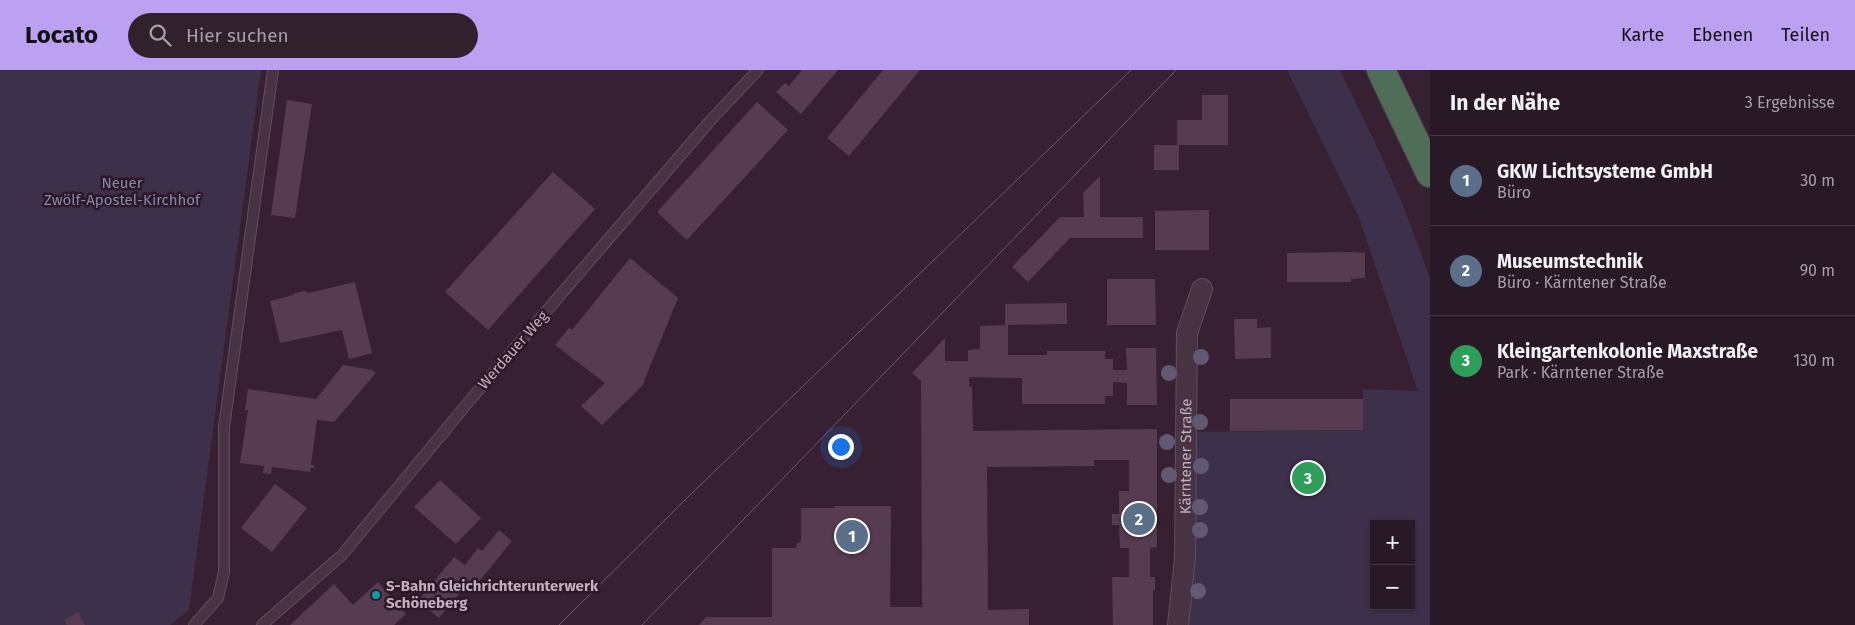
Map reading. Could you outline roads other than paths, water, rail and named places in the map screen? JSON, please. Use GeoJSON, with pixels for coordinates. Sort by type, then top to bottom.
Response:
{"type":"FeatureCollection","features":[{"type":"Feature","properties":{"kind":"highway"},"geometry":{"type":"LineString","coordinates":[[1380,70],[1430,173]]}},
{"type":"Feature","properties":{"kind":"street","name":"Kärntener Straße"},"geometry":{"type":"LineString","coordinates":[[1178,625],[1185,558],[1187,333],[1202,289]]}},
{"type":"Feature","properties":{"kind":"lane"},"geometry":{"type":"LineString","coordinates":[[194,625],[218,598],[224,572],[224,427],[273,70]]}},
{"type":"Feature","properties":{"kind":"lane","name":"Werdauer Weg"},"geometry":{"type":"LineString","coordinates":[[262,625],[342,555],[476,393],[710,121],[758,70]]}},
{"type":"Feature","properties":{"kind":"tram line"},"geometry":{"type":"LineString","coordinates":[[559,625],[689,496],[1131,70]]}},
{"type":"Feature","properties":{"kind":"tram line"},"geometry":{"type":"LineString","coordinates":[[642,625],[1176,70]]}},
{"type":"Feature","properties":{"kind":"place","name":"Kleingartenkolonie Maxstraße"},"geometry":{"type":"Point","coordinates":[1308,478]}},
{"type":"Feature","properties":{"kind":"place","name":"Museumstechnik"},"geometry":{"type":"Point","coordinates":[1139,519]}},
{"type":"Feature","properties":{"kind":"place","name":"GKW Lichtsysteme GmbH"},"geometry":{"type":"Point","coordinates":[852,536]}},
{"type":"Feature","properties":{"kind":"place","name":"S-Bahn Gleichrichterunterwerk Schöneberg"},"geometry":{"type":"Point","coordinates":[376,595]}},
{"type":"Feature","properties":{"kind":"park label","name":"Neuer Zwölf-Apostel-Kirchhof"},"geometry":{"type":"Point","coordinates":[122,192]}}]}
